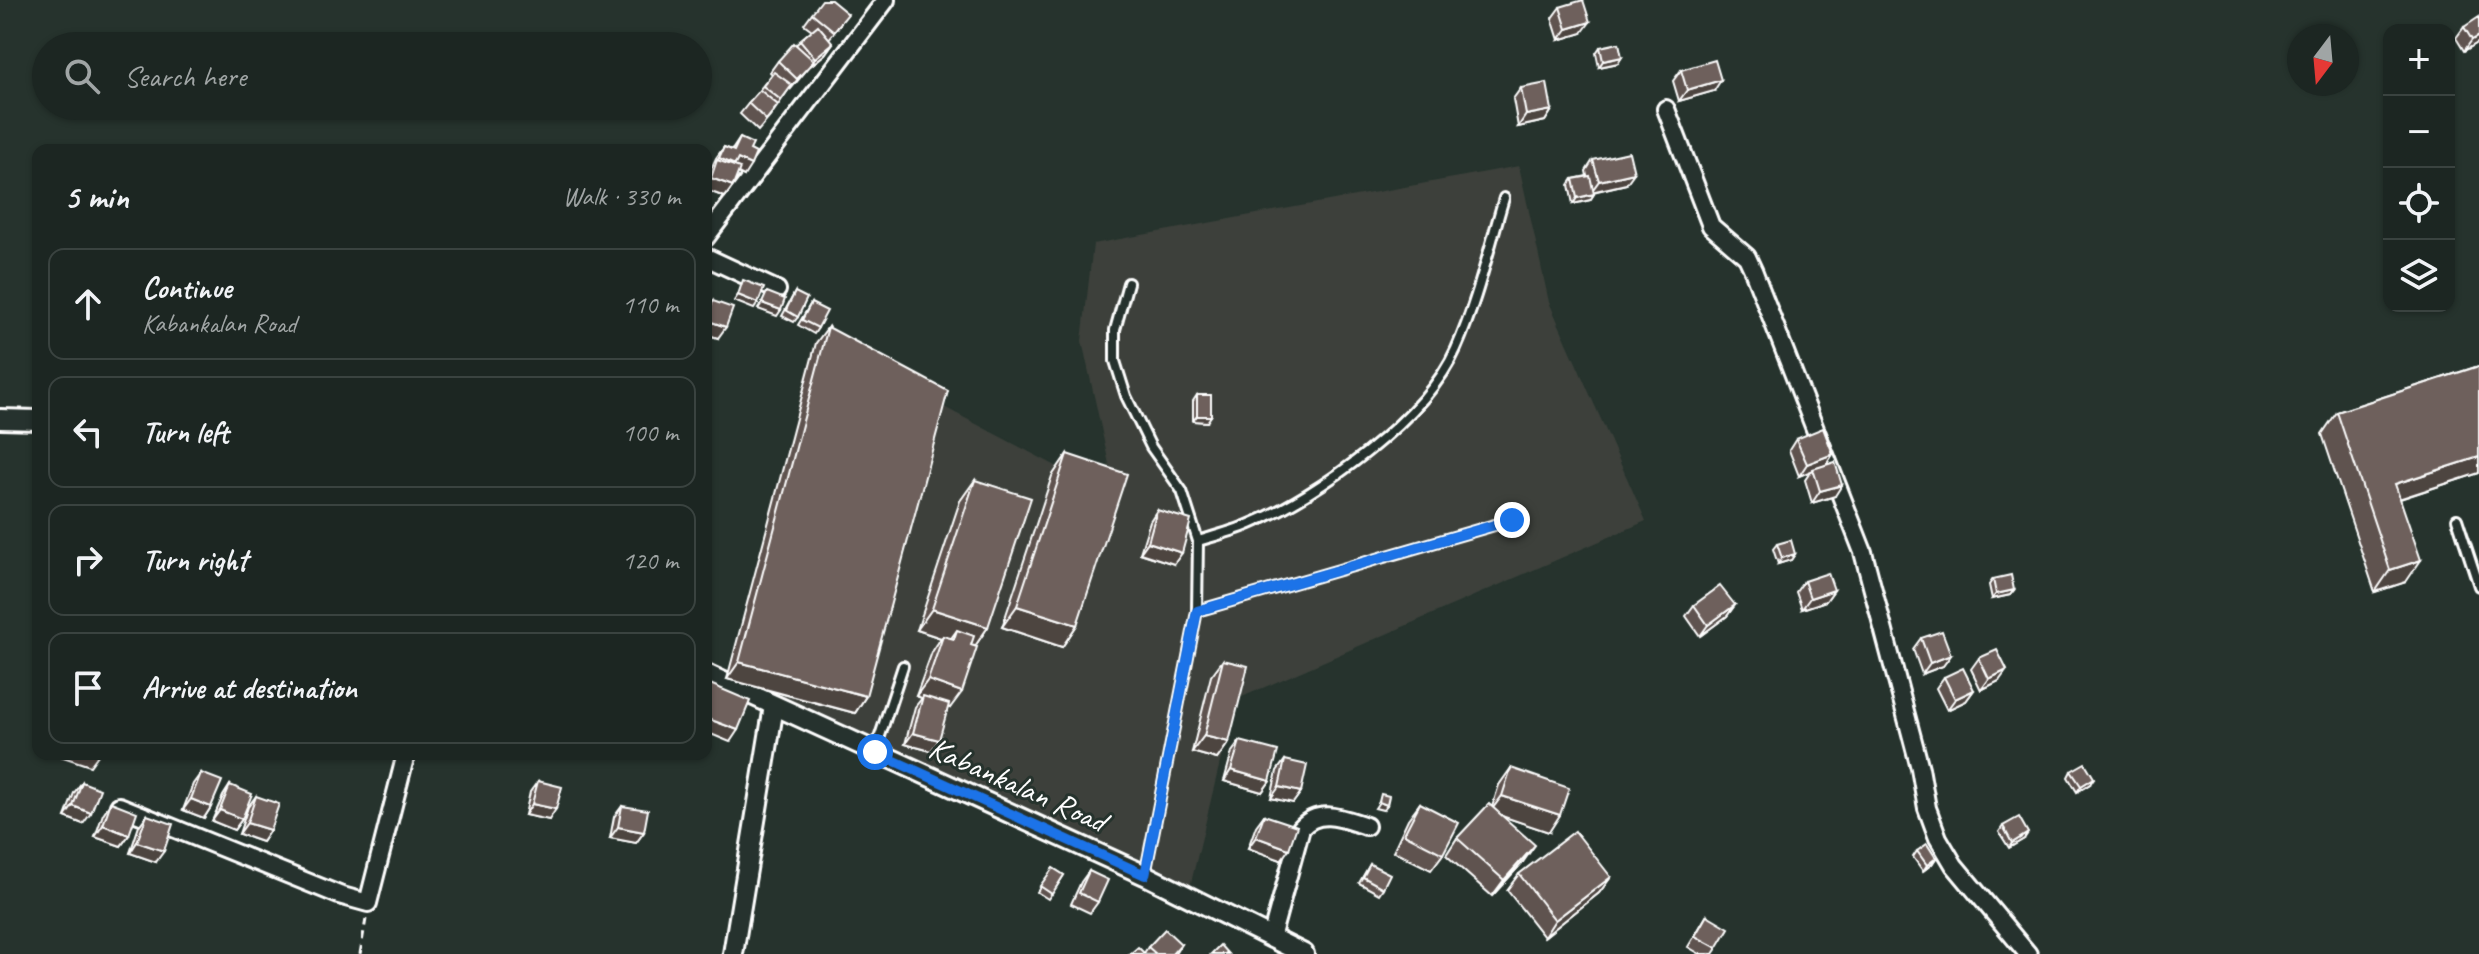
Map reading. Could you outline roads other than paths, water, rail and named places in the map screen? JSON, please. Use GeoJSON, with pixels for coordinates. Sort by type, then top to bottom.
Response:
{"type":"FeatureCollection","features":[{"type":"Feature","properties":{"kind":"street"},"geometry":{"type":"LineString","coordinates":[[712,229],[886,0]]}},
{"type":"Feature","properties":{"kind":"street"},"geometry":{"type":"LineString","coordinates":[[1666,109],[1711,226],[1747,257],[1753,270],[1863,552],[1920,768],[1927,808],[1938,838],[1954,865],[2028,954]]}},
{"type":"Feature","properties":{"kind":"street"},"geometry":{"type":"LineString","coordinates":[[712,260],[777,290]]}},
{"type":"Feature","properties":{"kind":"street"},"geometry":{"type":"LineString","coordinates":[[0,419],[32,420]]}},
{"type":"Feature","properties":{"kind":"street","name":"Kabankalan Road"},"geometry":{"type":"LineString","coordinates":[[712,677],[1145,875],[1304,954]]}},
{"type":"Feature","properties":{"kind":"street"},"geometry":{"type":"LineString","coordinates":[[733,954],[774,706]]}},
{"type":"Feature","properties":{"kind":"street"},"geometry":{"type":"LineString","coordinates":[[119,806],[339,895],[368,903],[404,760]]}},
{"type":"Feature","properties":{"kind":"street"},"geometry":{"type":"LineString","coordinates":[[1271,938],[1301,828],[1317,817],[1332,816],[1366,826]]}},
{"type":"Feature","properties":{"kind":"lane"},"geometry":{"type":"LineString","coordinates":[[1198,541],[1250,525],[1290,504],[1377,443],[1418,409],[1457,349],[1504,198]]}},
{"type":"Feature","properties":{"kind":"lane"},"geometry":{"type":"LineString","coordinates":[[1128,283],[1115,330],[1115,361],[1126,396],[1151,447],[1182,491],[1198,541],[1197,611],[1145,875]]}},
{"type":"Feature","properties":{"kind":"lane"},"geometry":{"type":"LineString","coordinates":[[2457,519],[2479,586]]}},
{"type":"Feature","properties":{"kind":"lane"},"geometry":{"type":"LineString","coordinates":[[1197,611],[1512,520]]}},
{"type":"Feature","properties":{"kind":"lane"},"geometry":{"type":"LineString","coordinates":[[875,752],[903,666]]}}]}
